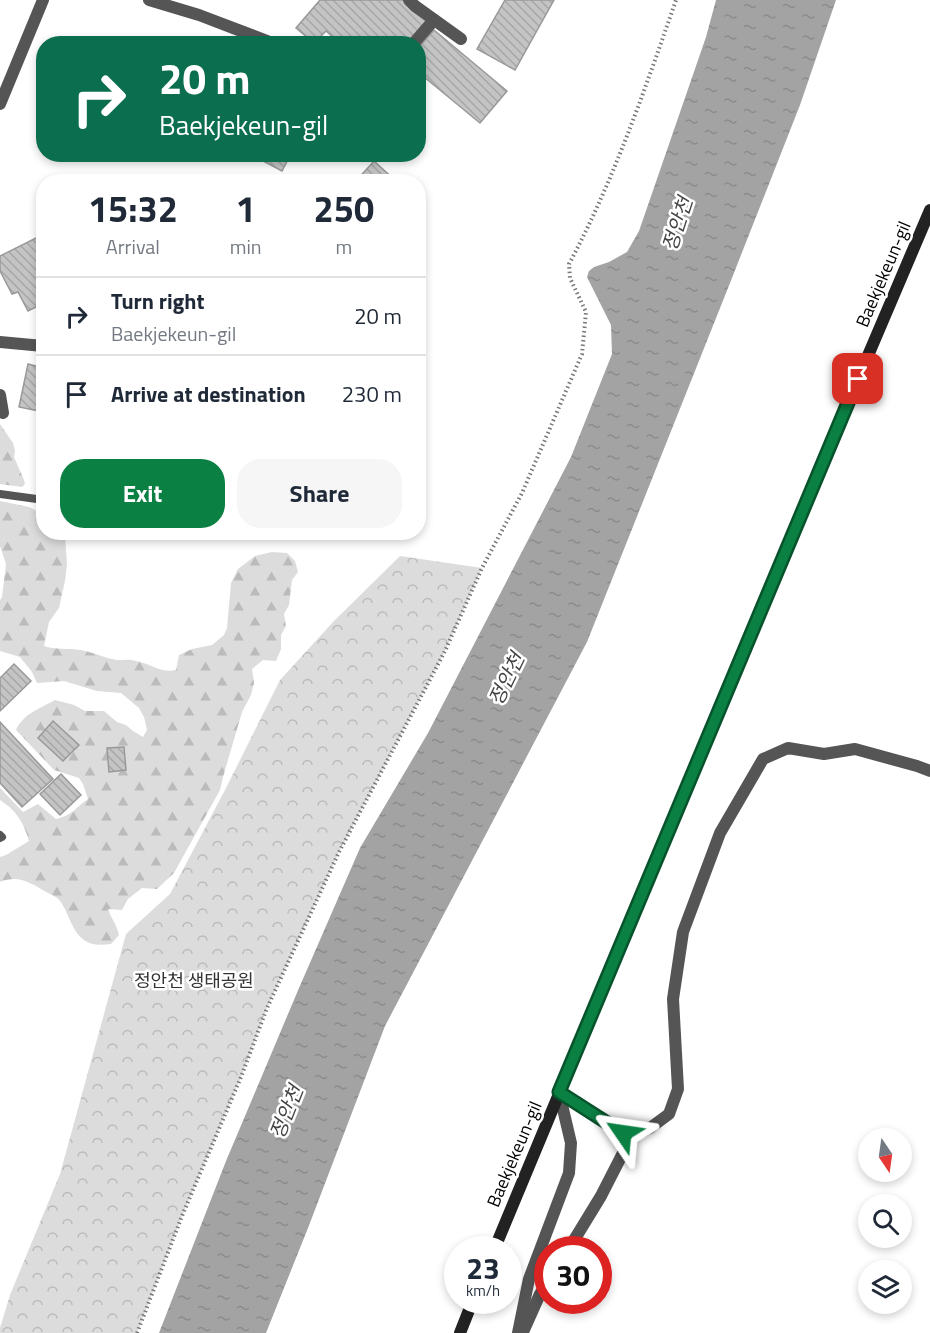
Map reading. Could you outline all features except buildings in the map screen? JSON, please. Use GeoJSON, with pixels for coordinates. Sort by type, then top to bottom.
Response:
{"type":"FeatureCollection","features":[{"type":"Feature","properties":{"kind":"main road","name":"Baekjekeun-gil"},"geometry":{"type":"LineString","coordinates":[[500,1236],[790,538],[930,210]]}},
{"type":"Feature","properties":{"kind":"main road"},"geometry":{"type":"LineString","coordinates":[[460,1333],[467,1314]]}},
{"type":"Feature","properties":{"kind":"street"},"geometry":{"type":"LineString","coordinates":[[0,104],[43,0]]}},
{"type":"Feature","properties":{"kind":"street"},"geometry":{"type":"LineString","coordinates":[[149,0],[199,15],[253,36]]}},
{"type":"Feature","properties":{"kind":"street"},"geometry":{"type":"LineString","coordinates":[[409,0],[461,39]]}},
{"type":"Feature","properties":{"kind":"street"},"geometry":{"type":"LineString","coordinates":[[420,36],[434,20]]}},
{"type":"Feature","properties":{"kind":"street"},"geometry":{"type":"LineString","coordinates":[[0,342],[36,345]]}},
{"type":"Feature","properties":{"kind":"street"},"geometry":{"type":"LineString","coordinates":[[0,395],[3,413]]}},
{"type":"Feature","properties":{"kind":"street"},"geometry":{"type":"LineString","coordinates":[[624,1141],[650,1128],[669,1114],[678,1089],[673,999],[683,932],[720,832],[763,759],[788,748],[824,754],[855,749],[930,771]]}},
{"type":"Feature","properties":{"kind":"street"},"geometry":{"type":"LineString","coordinates":[[559,1092],[623,1133],[625,1149],[601,1196],[577,1236]]}},
{"type":"Feature","properties":{"kind":"street"},"geometry":{"type":"LineString","coordinates":[[518,1333],[529,1279],[569,1173],[571,1143],[559,1092]]}},
{"type":"Feature","properties":{"kind":"street"},"geometry":{"type":"LineString","coordinates":[[523,1333],[534,1308]]}},
{"type":"Feature","properties":{"kind":"lane"},"geometry":{"type":"LineString","coordinates":[[0,494],[36,499]]}},
{"type":"Feature","properties":{"kind":"path"},"geometry":{"type":"LineString","coordinates":[[137,1333],[267,1008],[339,852],[445,651],[482,568],[522,493],[582,354],[586,312],[570,278],[569,264],[606,188],[676,0]]}},
{"type":"Feature","properties":{"kind":"green space"},"geometry":{"type":"Polygon","coordinates":[[[0,424],[13,443],[14,457],[25,484],[22,487],[0,484],[0,424]]]}},
{"type":"Feature","properties":{"kind":"green space"},"geometry":{"type":"Polygon","coordinates":[[[0,501],[36,510],[36,540],[65,540],[67,564],[65,581],[59,608],[49,622],[44,646],[81,650],[117,660],[134,660],[166,671],[176,670],[179,655],[192,649],[212,645],[224,635],[227,628],[231,583],[238,569],[255,556],[272,552],[287,553],[295,561],[298,572],[292,580],[289,605],[284,614],[286,626],[281,635],[281,649],[276,661],[263,660],[252,669],[254,683],[251,695],[242,712],[220,790],[174,873],[157,889],[142,888],[128,899],[122,910],[108,909],[119,935],[111,944],[94,944],[84,940],[76,931],[60,901],[31,883],[13,879],[0,882],[0,857],[29,841],[19,818],[0,800],[0,788],[23,812],[38,804],[56,819],[70,813],[88,799],[79,778],[54,770],[16,730],[19,724],[33,712],[55,700],[74,705],[85,711],[104,711],[117,722],[126,725],[143,737],[147,730],[144,717],[139,708],[121,693],[97,691],[64,681],[37,683],[32,672],[20,657],[0,651],[0,600],[6,564],[0,546],[0,501]]]}},
{"type":"Feature","properties":{"kind":"green space","name":"정안천 생태공원"},"geometry":{"type":"Polygon","coordinates":[[[400,556],[482,568],[445,651],[339,852],[267,1008],[137,1333],[0,1333],[10,1295],[60,1174],[126,934],[170,894],[280,680],[334,621],[400,556]]]}},
{"type":"Feature","properties":{"kind":"water","name":"정안천"},"geometry":{"type":"Polygon","coordinates":[[[716,0],[836,0],[800,105],[587,642],[385,1026],[266,1333],[159,1333],[226,1161],[360,848],[428,733],[571,457],[612,354],[611,325],[587,277],[589,271],[594,267],[627,252],[639,231],[706,37],[716,0]]]}},
{"type":"Feature","properties":{"kind":"route"},"geometry":{"type":"LineString","coordinates":[[623,1133],[559,1092],[858,379]]}}]}
